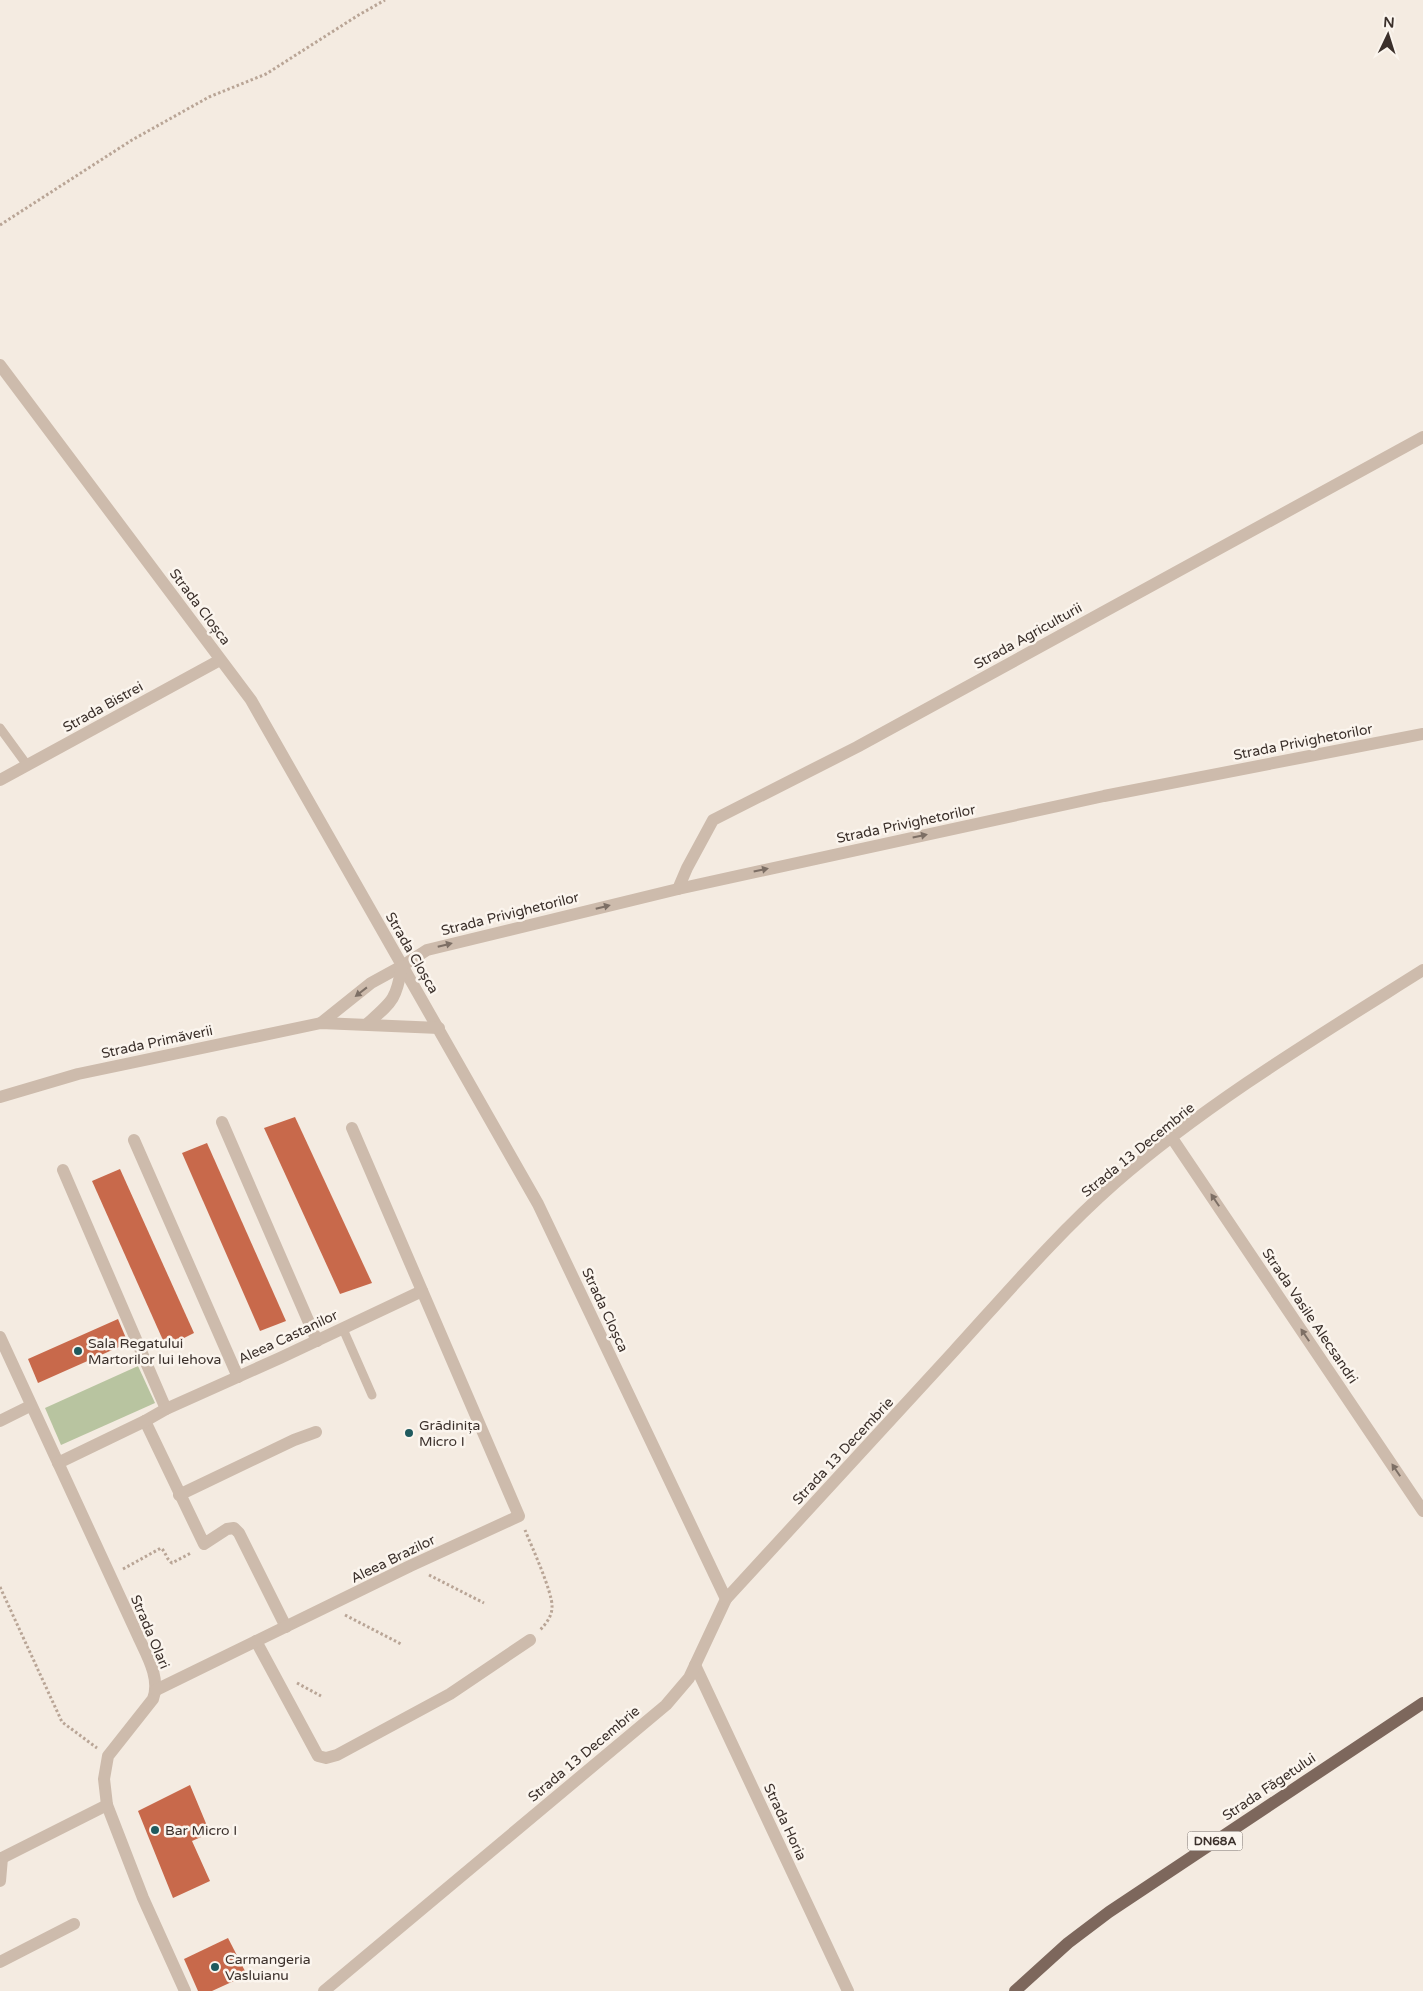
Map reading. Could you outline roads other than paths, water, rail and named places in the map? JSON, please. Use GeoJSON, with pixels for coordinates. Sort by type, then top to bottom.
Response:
{"type":"FeatureCollection","features":[{"type":"Feature","properties":{"kind":"main road","name":"Strada Făgetului"},"geometry":{"type":"LineString","coordinates":[[1015,1991],[1068,1943],[1109,1912],[1422,1706]]}},
{"type":"Feature","properties":{"kind":"street","name":"Strada Cloșca"},"geometry":{"type":"LineString","coordinates":[[0,365],[251,700],[538,1204],[726,1599]]}},
{"type":"Feature","properties":{"kind":"street","name":"Strada Agriculturii"},"geometry":{"type":"LineString","coordinates":[[678,888],[713,820],[857,747],[1423,438]]}},
{"type":"Feature","properties":{"kind":"street","name":"Strada Bistrei"},"geometry":{"type":"LineString","coordinates":[[0,780],[220,660]]}},
{"type":"Feature","properties":{"kind":"street","name":"Strada Privighetorilor"},"geometry":{"type":"LineString","coordinates":[[402,966],[427,950],[678,888],[1104,796],[1423,734]]}},
{"type":"Feature","properties":{"kind":"street","name":"Strada Primăverii"},"geometry":{"type":"LineString","coordinates":[[321,1023],[371,984],[402,966]]}},
{"type":"Feature","properties":{"kind":"street"},"geometry":{"type":"LineString","coordinates":[[367,1024],[389,1004],[397,991],[402,966]]}},
{"type":"Feature","properties":{"kind":"street","name":"Strada 13 Decembrie"},"geometry":{"type":"LineString","coordinates":[[324,1991],[666,1705],[688,1678],[726,1599],[1056,1240],[1116,1183],[1172,1138],[1322,1033],[1423,970]]}},
{"type":"Feature","properties":{"kind":"street","name":"Strada Primăverii"},"geometry":{"type":"LineString","coordinates":[[0,1097],[78,1074],[321,1023],[439,1028]]}},
{"type":"Feature","properties":{"kind":"street"},"geometry":{"type":"LineString","coordinates":[[222,1122],[317,1341]]}},
{"type":"Feature","properties":{"kind":"street"},"geometry":{"type":"LineString","coordinates":[[352,1128],[422,1291]]}},
{"type":"Feature","properties":{"kind":"street","name":"Strada Vasile Alecsandri"},"geometry":{"type":"LineString","coordinates":[[1172,1138],[1423,1511]]}},
{"type":"Feature","properties":{"kind":"street"},"geometry":{"type":"LineString","coordinates":[[134,1140],[238,1377]]}},
{"type":"Feature","properties":{"kind":"street"},"geometry":{"type":"LineString","coordinates":[[63,1170],[166,1409]]}},
{"type":"Feature","properties":{"kind":"street","name":"Aleea Castanilor"},"geometry":{"type":"LineString","coordinates":[[58,1463],[166,1409],[422,1291]]}},
{"type":"Feature","properties":{"kind":"street","name":"Aleea Brazilor"},"geometry":{"type":"LineString","coordinates":[[156,1690],[410,1566],[519,1516],[422,1291]]}},
{"type":"Feature","properties":{"kind":"street","name":"Strada Olari"},"geometry":{"type":"LineString","coordinates":[[0,1337],[30,1406],[150,1663],[156,1690],[153,1699],[108,1756],[104,1779],[107,1805],[143,1898],[185,1991]]}},
{"type":"Feature","properties":{"kind":"street"},"geometry":{"type":"LineString","coordinates":[[0,1421],[30,1406]]}},
{"type":"Feature","properties":{"kind":"street"},"geometry":{"type":"LineString","coordinates":[[145,1421],[179,1496],[204,1544],[227,1529],[234,1528],[239,1533],[286,1627]]}},
{"type":"Feature","properties":{"kind":"street"},"geometry":{"type":"LineString","coordinates":[[179,1496],[294,1440],[316,1432]]}},
{"type":"Feature","properties":{"kind":"street"},"geometry":{"type":"LineString","coordinates":[[256,1641],[318,1756],[326,1758],[337,1755],[450,1694],[530,1640]]}},
{"type":"Feature","properties":{"kind":"street","name":"Strada Horia"},"geometry":{"type":"LineString","coordinates":[[695,1665],[848,1991]]}},
{"type":"Feature","properties":{"kind":"street"},"geometry":{"type":"LineString","coordinates":[[0,1881],[1,1856],[107,1805]]}},
{"type":"Feature","properties":{"kind":"street"},"geometry":{"type":"LineString","coordinates":[[0,1962],[74,1924]]}},
{"type":"Feature","properties":{"kind":"lane"},"geometry":{"type":"LineString","coordinates":[[0,728],[27,765]]}},
{"type":"Feature","properties":{"kind":"lane"},"geometry":{"type":"LineString","coordinates":[[343,1329],[372,1395]]}},
{"type":"Feature","properties":{"kind":"place","name":"Sala Regatului Martorilor lui Iehova"},"geometry":{"type":"Point","coordinates":[78,1351]}},
{"type":"Feature","properties":{"kind":"place","name":"Grădinița Micro I"},"geometry":{"type":"Point","coordinates":[409,1433]}},
{"type":"Feature","properties":{"kind":"place","name":"Bar Micro I"},"geometry":{"type":"Point","coordinates":[155,1830]}},
{"type":"Feature","properties":{"kind":"place","name":"Carmangeria Vasluianu"},"geometry":{"type":"Point","coordinates":[215,1967]}}]}
